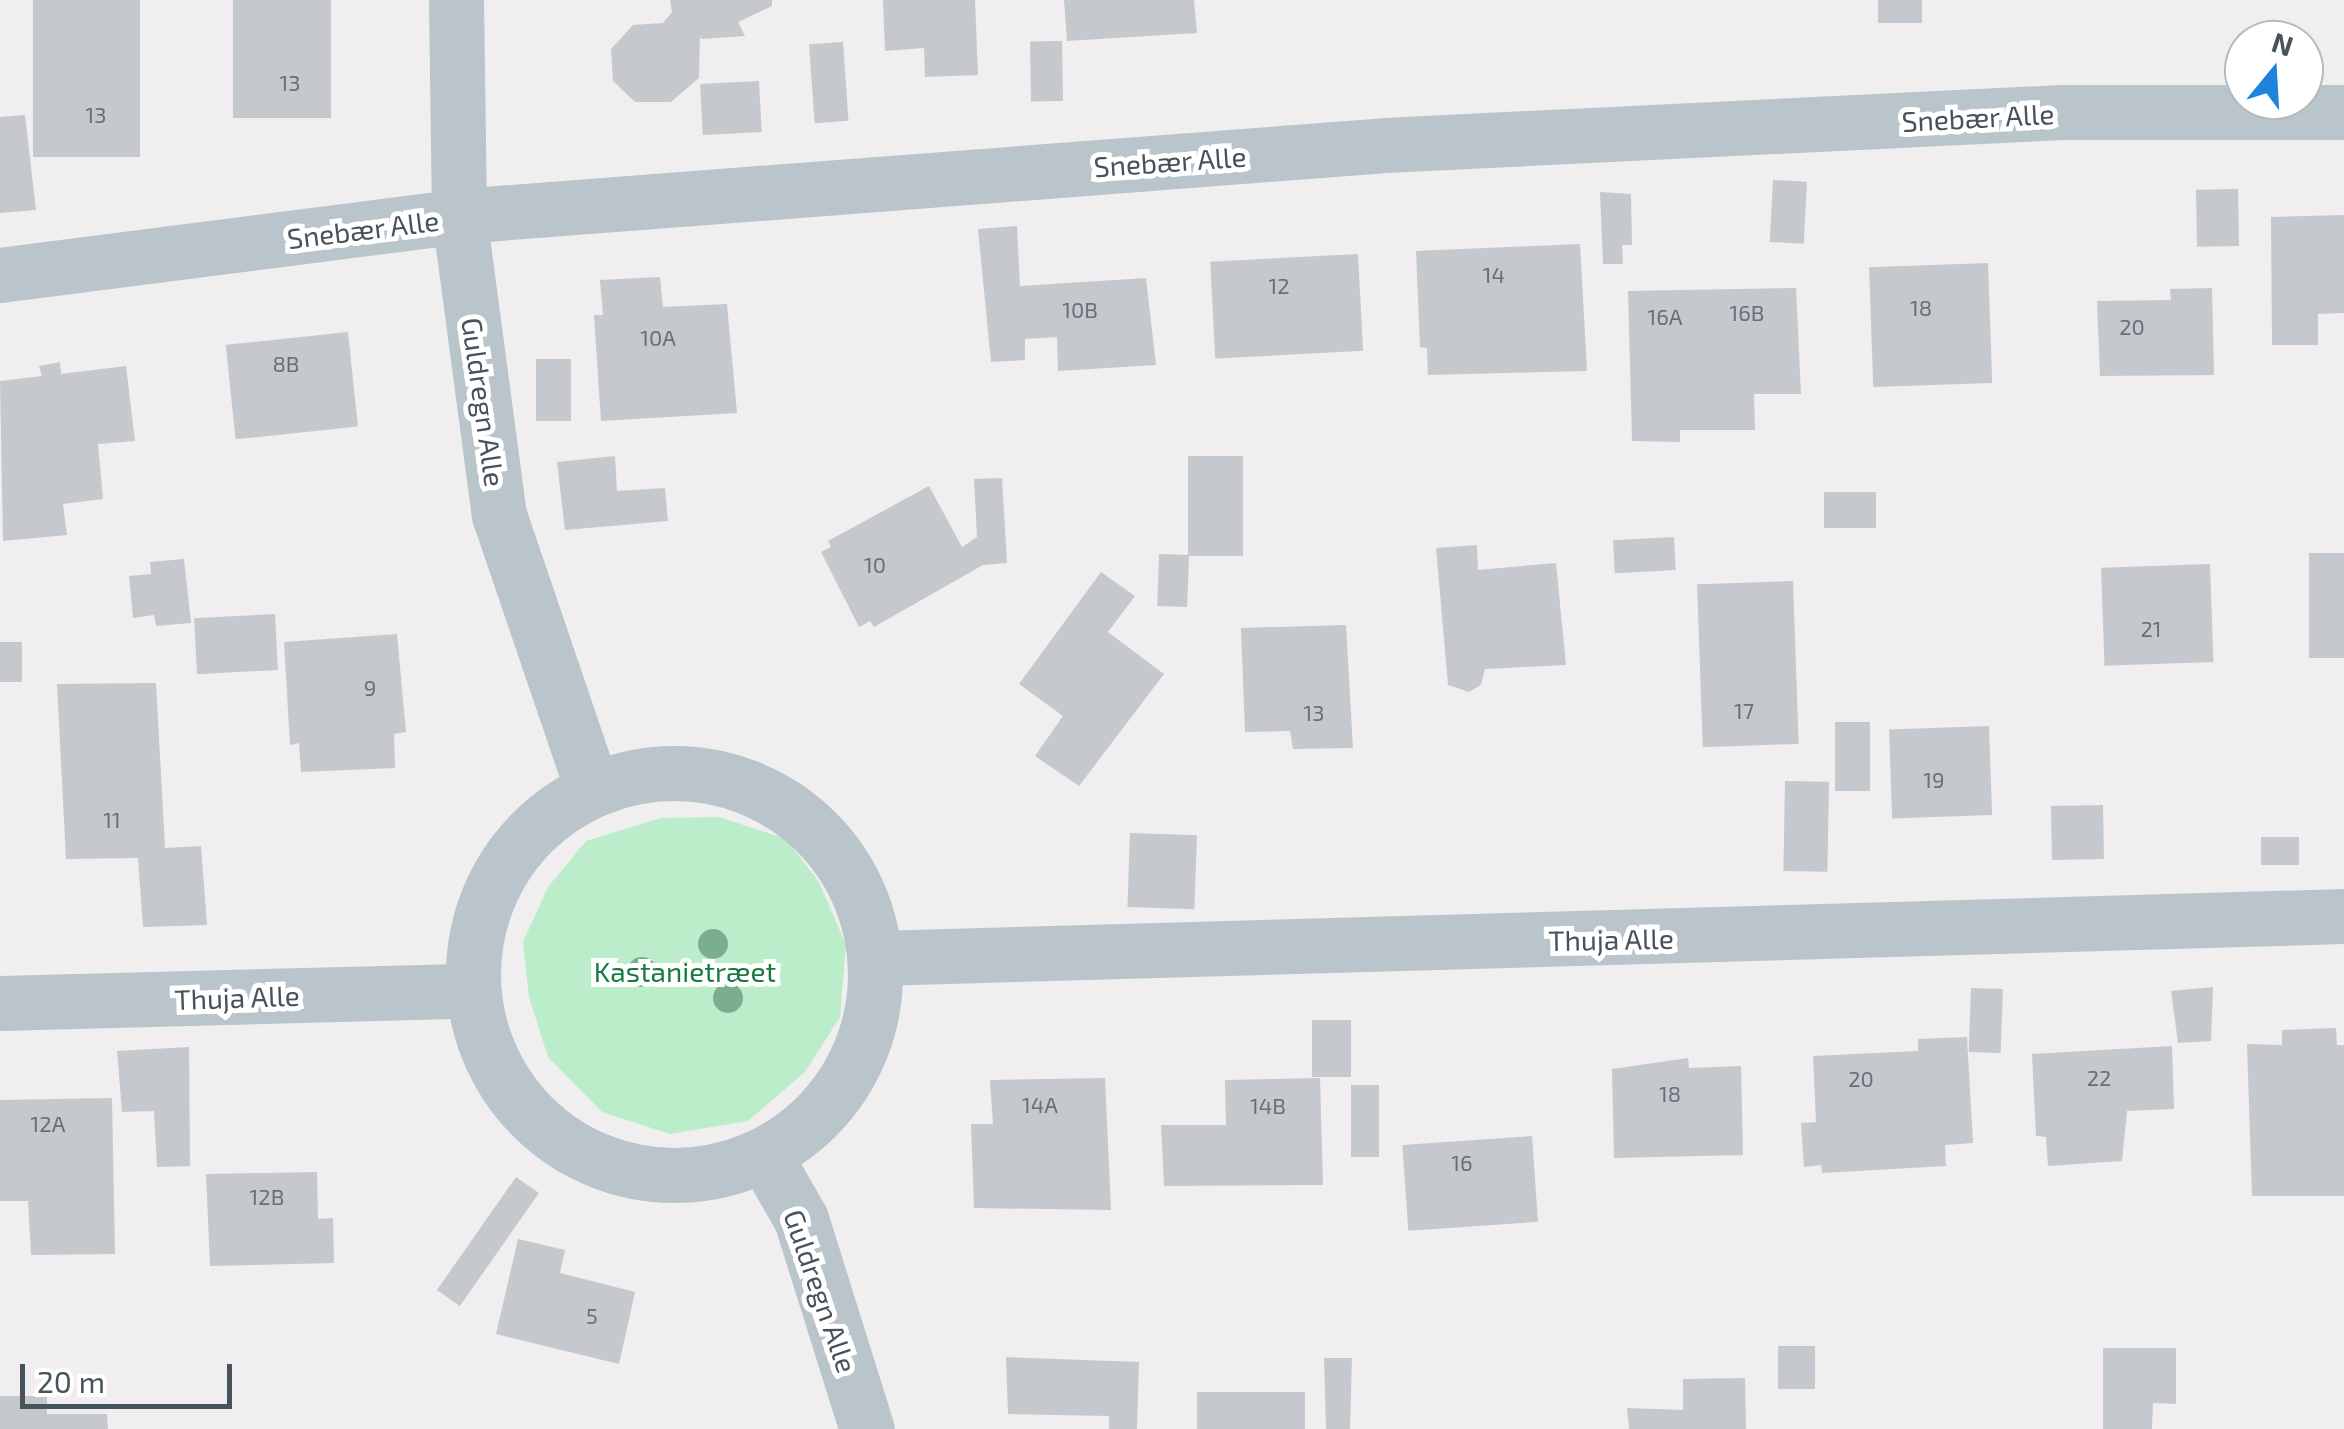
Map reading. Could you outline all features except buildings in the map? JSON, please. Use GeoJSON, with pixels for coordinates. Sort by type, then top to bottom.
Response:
{"type":"FeatureCollection","features":[{"type":"Feature","properties":{"kind":"street","name":"Guldregn Alle"},"geometry":{"type":"LineString","coordinates":[[456,0],[459,216],[499,515],[592,788]]}},
{"type":"Feature","properties":{"kind":"street","name":"Snebær Alle"},"geometry":{"type":"LineString","coordinates":[[0,275],[459,216],[1385,145],[2061,112],[2344,112]]}},
{"type":"Feature","properties":{"kind":"street"},"geometry":{"type":"LineString","coordinates":[[654,772],[718,776],[778,799],[836,855],[861,896],[877,958],[871,1023],[846,1082],[802,1131],[766,1158],[687,1177],[627,1171],[571,1148],[524,1110],[490,1060],[473,990],[475,936],[496,875],[537,824],[592,788],[654,772]]}},
{"type":"Feature","properties":{"kind":"street","name":"Thuja Alle"},"geometry":{"type":"LineString","coordinates":[[877,958],[2344,916]]}},
{"type":"Feature","properties":{"kind":"street","name":"Thuja Alle"},"geometry":{"type":"LineString","coordinates":[[0,1003],[473,990]]}},
{"type":"Feature","properties":{"kind":"street","name":"Guldregn Alle"},"geometry":{"type":"LineString","coordinates":[[766,1158],[801,1219],[867,1429]]}},
{"type":"Feature","properties":{"kind":"green space","name":"Kastanietræet"},"geometry":{"type":"Polygon","coordinates":[[[719,817],[786,839],[819,882],[846,945],[840,1017],[805,1072],[748,1121],[670,1134],[602,1112],[548,1057],[529,997],[523,942],[548,887],[586,841],[661,818],[719,817]]]}}]}
